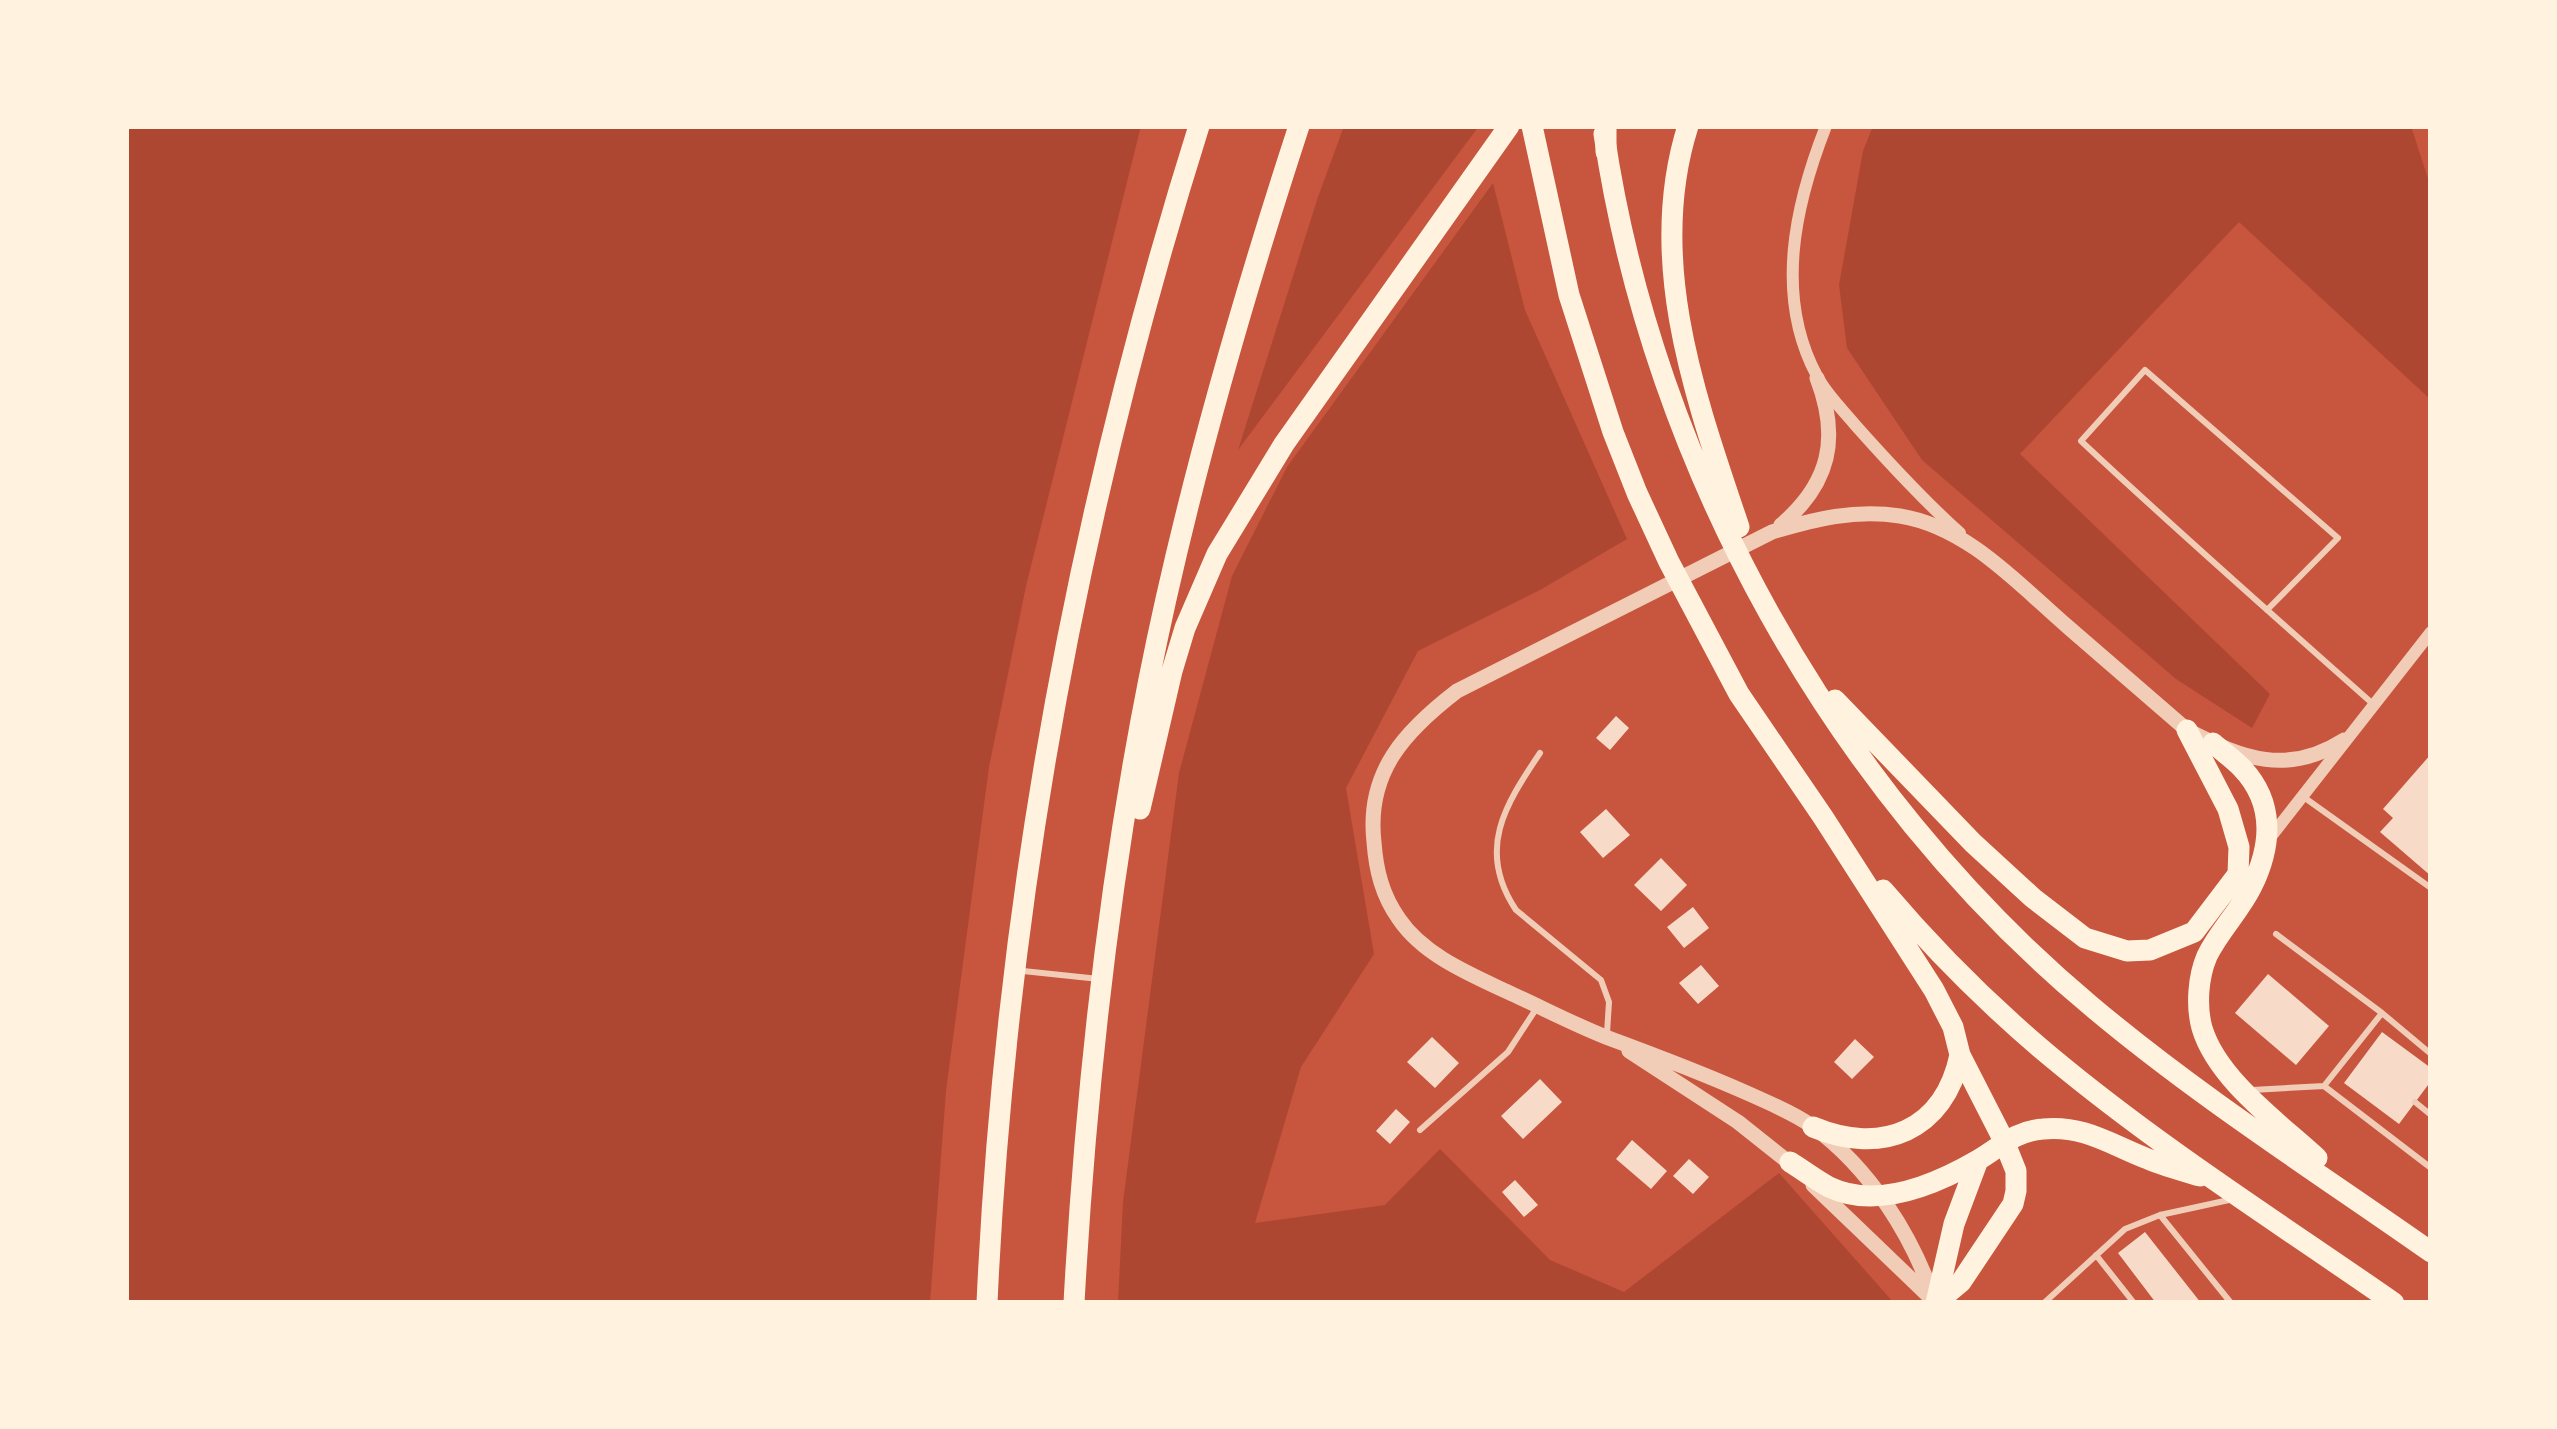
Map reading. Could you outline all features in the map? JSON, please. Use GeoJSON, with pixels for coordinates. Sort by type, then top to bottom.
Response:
{"type":"FeatureCollection","features":[{"type":"Feature","properties":{"kind":"highway"},"geometry":{"type":"LineString","coordinates":[[987,1303],[1015,970],[1048,748],[1080,579],[1138,334],[1199,126]]}},
{"type":"Feature","properties":{"kind":"highway"},"geometry":{"type":"LineString","coordinates":[[1074,1303],[1102,980],[1131,782],[1170,581],[1228,356],[1299,126]]}},
{"type":"Feature","properties":{"kind":"highway"},"geometry":{"type":"LineString","coordinates":[[1102,980],[1172,671],[1217,554],[1284,444],[1509,126]]}},
{"type":"Feature","properties":{"kind":"highway"},"geometry":{"type":"LineString","coordinates":[[1532,126],[1569,295],[1637,493],[1739,694],[1934,990],[2016,1171],[2013,1204],[1961,1282],[1936,1303]]}},
{"type":"Feature","properties":{"kind":"highway"},"geometry":{"type":"LineString","coordinates":[[1604,126],[1633,278],[1675,409],[1729,534],[1796,660],[1862,758],[1959,879],[2091,1006],[2431,1252]]}},
{"type":"Feature","properties":{"kind":"highway"},"geometry":{"type":"LineString","coordinates":[[1688,126],[1672,202],[1678,307],[1698,399],[1762,596]]}},
{"type":"Feature","properties":{"kind":"highway"},"geometry":{"type":"LineString","coordinates":[[1796,660],[1973,843],[2085,938],[2127,951],[2150,950],[2194,932],[2269,840]]}},
{"type":"Feature","properties":{"kind":"highway"},"geometry":{"type":"LineString","coordinates":[[2187,730],[2228,809],[2239,847],[2238,874]]}},
{"type":"Feature","properties":{"kind":"highway"},"geometry":{"type":"LineString","coordinates":[[2213,743],[2255,785],[2269,840],[2252,886],[2207,957],[2198,994],[2202,1027],[2214,1055],[2245,1091],[2375,1212]]}},
{"type":"Feature","properties":{"kind":"highway"},"geometry":{"type":"LineString","coordinates":[[1822,817],[1911,923],[2001,1013],[2100,1096],[2378,1298]]}},
{"type":"Feature","properties":{"kind":"highway"},"geometry":{"type":"LineString","coordinates":[[1813,1127],[1855,1140],[1881,1140],[1900,1133],[1927,1118],[1943,1102],[1960,1055]]}},
{"type":"Feature","properties":{"kind":"highway"},"geometry":{"type":"LineString","coordinates":[[1790,1162],[1830,1187],[1856,1196],[1905,1193],[1978,1160],[2004,1141],[2047,1128],[2114,1142],[2233,1190]]}},
{"type":"Feature","properties":{"kind":"highway"},"geometry":{"type":"LineString","coordinates":[[1936,1303],[1954,1224],[1978,1160]]}},
{"type":"Feature","properties":{"kind":"street"},"geometry":{"type":"LineString","coordinates":[[1772,532],[1805,501],[1825,468],[1830,421],[1797,314],[1792,280],[1804,187],[1826,126]]}},
{"type":"Feature","properties":{"kind":"street"},"geometry":{"type":"LineString","coordinates":[[1817,378],[1912,487],[2187,730],[2264,760],[2299,760],[2322,754],[2344,740]]}},
{"type":"Feature","properties":{"kind":"street"},"geometry":{"type":"LineString","coordinates":[[1936,1303],[1918,1257],[1882,1196],[1813,1127],[1689,1067],[1538,1006],[1432,952],[1399,920],[1377,876],[1372,830],[1377,783],[1399,743],[1456,691],[1772,532],[1828,516],[1904,516],[1983,554]]}},
{"type":"Feature","properties":{"kind":"street"},"geometry":{"type":"LineString","coordinates":[[2269,840],[2431,632]]}},
{"type":"Feature","properties":{"kind":"street"},"geometry":{"type":"LineString","coordinates":[[1606,1037],[1738,1122],[1790,1162],[1936,1303]]}},
{"type":"Feature","properties":{"kind":"lane"},"geometry":{"type":"LineString","coordinates":[[2267,610],[2338,538],[2145,370],[2081,441],[2267,610],[2374,704]]}},
{"type":"Feature","properties":{"kind":"lane"},"geometry":{"type":"LineString","coordinates":[[1540,753],[1502,815],[1497,834],[1499,877],[1516,910],[1601,980],[1609,1002],[1606,1037]]}},
{"type":"Feature","properties":{"kind":"lane"},"geometry":{"type":"LineString","coordinates":[[2302,796],[2431,888]]}},
{"type":"Feature","properties":{"kind":"lane"},"geometry":{"type":"LineString","coordinates":[[2276,934],[2431,1054]]}},
{"type":"Feature","properties":{"kind":"lane"},"geometry":{"type":"LineString","coordinates":[[1015,970],[1102,980]]}},
{"type":"Feature","properties":{"kind":"lane"},"geometry":{"type":"LineString","coordinates":[[1420,1130],[1508,1052],[1538,1006]]}},
{"type":"Feature","properties":{"kind":"lane"},"geometry":{"type":"LineString","coordinates":[[2324,1086],[2381,1013]]}},
{"type":"Feature","properties":{"kind":"lane"},"geometry":{"type":"LineString","coordinates":[[2352,1051],[2362,1060]]}},
{"type":"Feature","properties":{"kind":"lane"},"geometry":{"type":"LineString","coordinates":[[2245,1091],[2324,1086],[2431,1168]]}},
{"type":"Feature","properties":{"kind":"lane"},"geometry":{"type":"LineString","coordinates":[[2415,1102],[2431,1115]]}},
{"type":"Feature","properties":{"kind":"lane"},"geometry":{"type":"LineString","coordinates":[[2044,1303],[2126,1229],[2233,1190]]}},
{"type":"Feature","properties":{"kind":"lane"},"geometry":{"type":"LineString","coordinates":[[2160,1215],[2231,1303]]}},
{"type":"Feature","properties":{"kind":"lane"},"geometry":{"type":"LineString","coordinates":[[2096,1255],[2134,1303]]}},
{"type":"Feature","properties":{"kind":"shaded area"},"geometry":{"type":"Polygon","coordinates":[[[126,126],[1141,126],[1026,586],[989,767],[946,1091],[930,1303],[126,1303],[126,126]]]}},
{"type":"Feature","properties":{"kind":"shaded area"},"geometry":{"type":"Polygon","coordinates":[[[1344,126],[1479,126],[1238,450],[1318,197],[1344,126]]]}},
{"type":"Feature","properties":{"kind":"shaded area"},"geometry":{"type":"Polygon","coordinates":[[[1873,126],[2411,126],[2431,188],[2431,400],[2239,222],[2020,454],[2270,694],[2252,728],[2176,679],[1922,460],[1847,348],[1839,285],[1863,151],[1873,126]]]}},
{"type":"Feature","properties":{"kind":"shaded area"},"geometry":{"type":"Polygon","coordinates":[[[1493,183],[1525,310],[1627,539],[1540,590],[1418,651],[1346,788],[1374,954],[1301,1067],[1255,1223],[1385,1205],[1440,1149],[1550,1260],[1624,1292],[1779,1173],[1894,1303],[1118,1303],[1123,1202],[1179,773],[1232,576],[1287,467],[1493,183]]]}},
{"type":"Feature","properties":{"kind":"building"},"geometry":{"type":"Polygon","coordinates":[[[1616,716],[1629,728],[1610,750],[1596,738],[1616,716]]]}},
{"type":"Feature","properties":{"kind":"building"},"geometry":{"type":"Polygon","coordinates":[[[2431,754],[2431,876],[2380,832],[2393,818],[2383,809],[2431,754]]]}},
{"type":"Feature","properties":{"kind":"building"},"geometry":{"type":"Polygon","coordinates":[[[1606,809],[1630,835],[1603,858],[1580,832],[1606,809]]]}},
{"type":"Feature","properties":{"kind":"building"},"geometry":{"type":"Polygon","coordinates":[[[1661,858],[1687,885],[1661,911],[1634,885],[1661,858]]]}},
{"type":"Feature","properties":{"kind":"building"},"geometry":{"type":"Polygon","coordinates":[[[1693,907],[1709,928],[1684,948],[1667,927],[1693,907]]]}},
{"type":"Feature","properties":{"kind":"building"},"geometry":{"type":"Polygon","coordinates":[[[1701,965],[1719,986],[1698,1004],[1679,983],[1701,965]]]}},
{"type":"Feature","properties":{"kind":"building"},"geometry":{"type":"Polygon","coordinates":[[[2268,974],[2329,1026],[2296,1065],[2235,1013],[2268,974]]]}},
{"type":"Feature","properties":{"kind":"building"},"geometry":{"type":"Polygon","coordinates":[[[2382,1032],[2431,1068],[2431,1081],[2399,1124],[2344,1083],[2382,1032]]]}},
{"type":"Feature","properties":{"kind":"building"},"geometry":{"type":"Polygon","coordinates":[[[1432,1037],[1459,1063],[1435,1088],[1407,1062],[1432,1037]]]}},
{"type":"Feature","properties":{"kind":"building"},"geometry":{"type":"Polygon","coordinates":[[[1855,1039],[1874,1057],[1852,1079],[1834,1062],[1855,1039]]]}},
{"type":"Feature","properties":{"kind":"building"},"geometry":{"type":"Polygon","coordinates":[[[1540,1079],[1562,1102],[1523,1139],[1501,1116],[1540,1079]]]}},
{"type":"Feature","properties":{"kind":"building"},"geometry":{"type":"Polygon","coordinates":[[[1396,1109],[1410,1122],[1390,1144],[1376,1131],[1396,1109]]]}},
{"type":"Feature","properties":{"kind":"building"},"geometry":{"type":"Polygon","coordinates":[[[1632,1140],[1667,1171],[1651,1189],[1616,1159],[1632,1140]]]}},
{"type":"Feature","properties":{"kind":"building"},"geometry":{"type":"Polygon","coordinates":[[[1689,1159],[1709,1177],[1693,1194],[1673,1176],[1689,1159]]]}},
{"type":"Feature","properties":{"kind":"building"},"geometry":{"type":"Polygon","coordinates":[[[1515,1180],[1538,1205],[1524,1217],[1502,1192],[1515,1180]]]}},
{"type":"Feature","properties":{"kind":"building"},"geometry":{"type":"Polygon","coordinates":[[[2145,1232],[2201,1303],[2156,1303],[2118,1253],[2145,1232]]]}}]}
